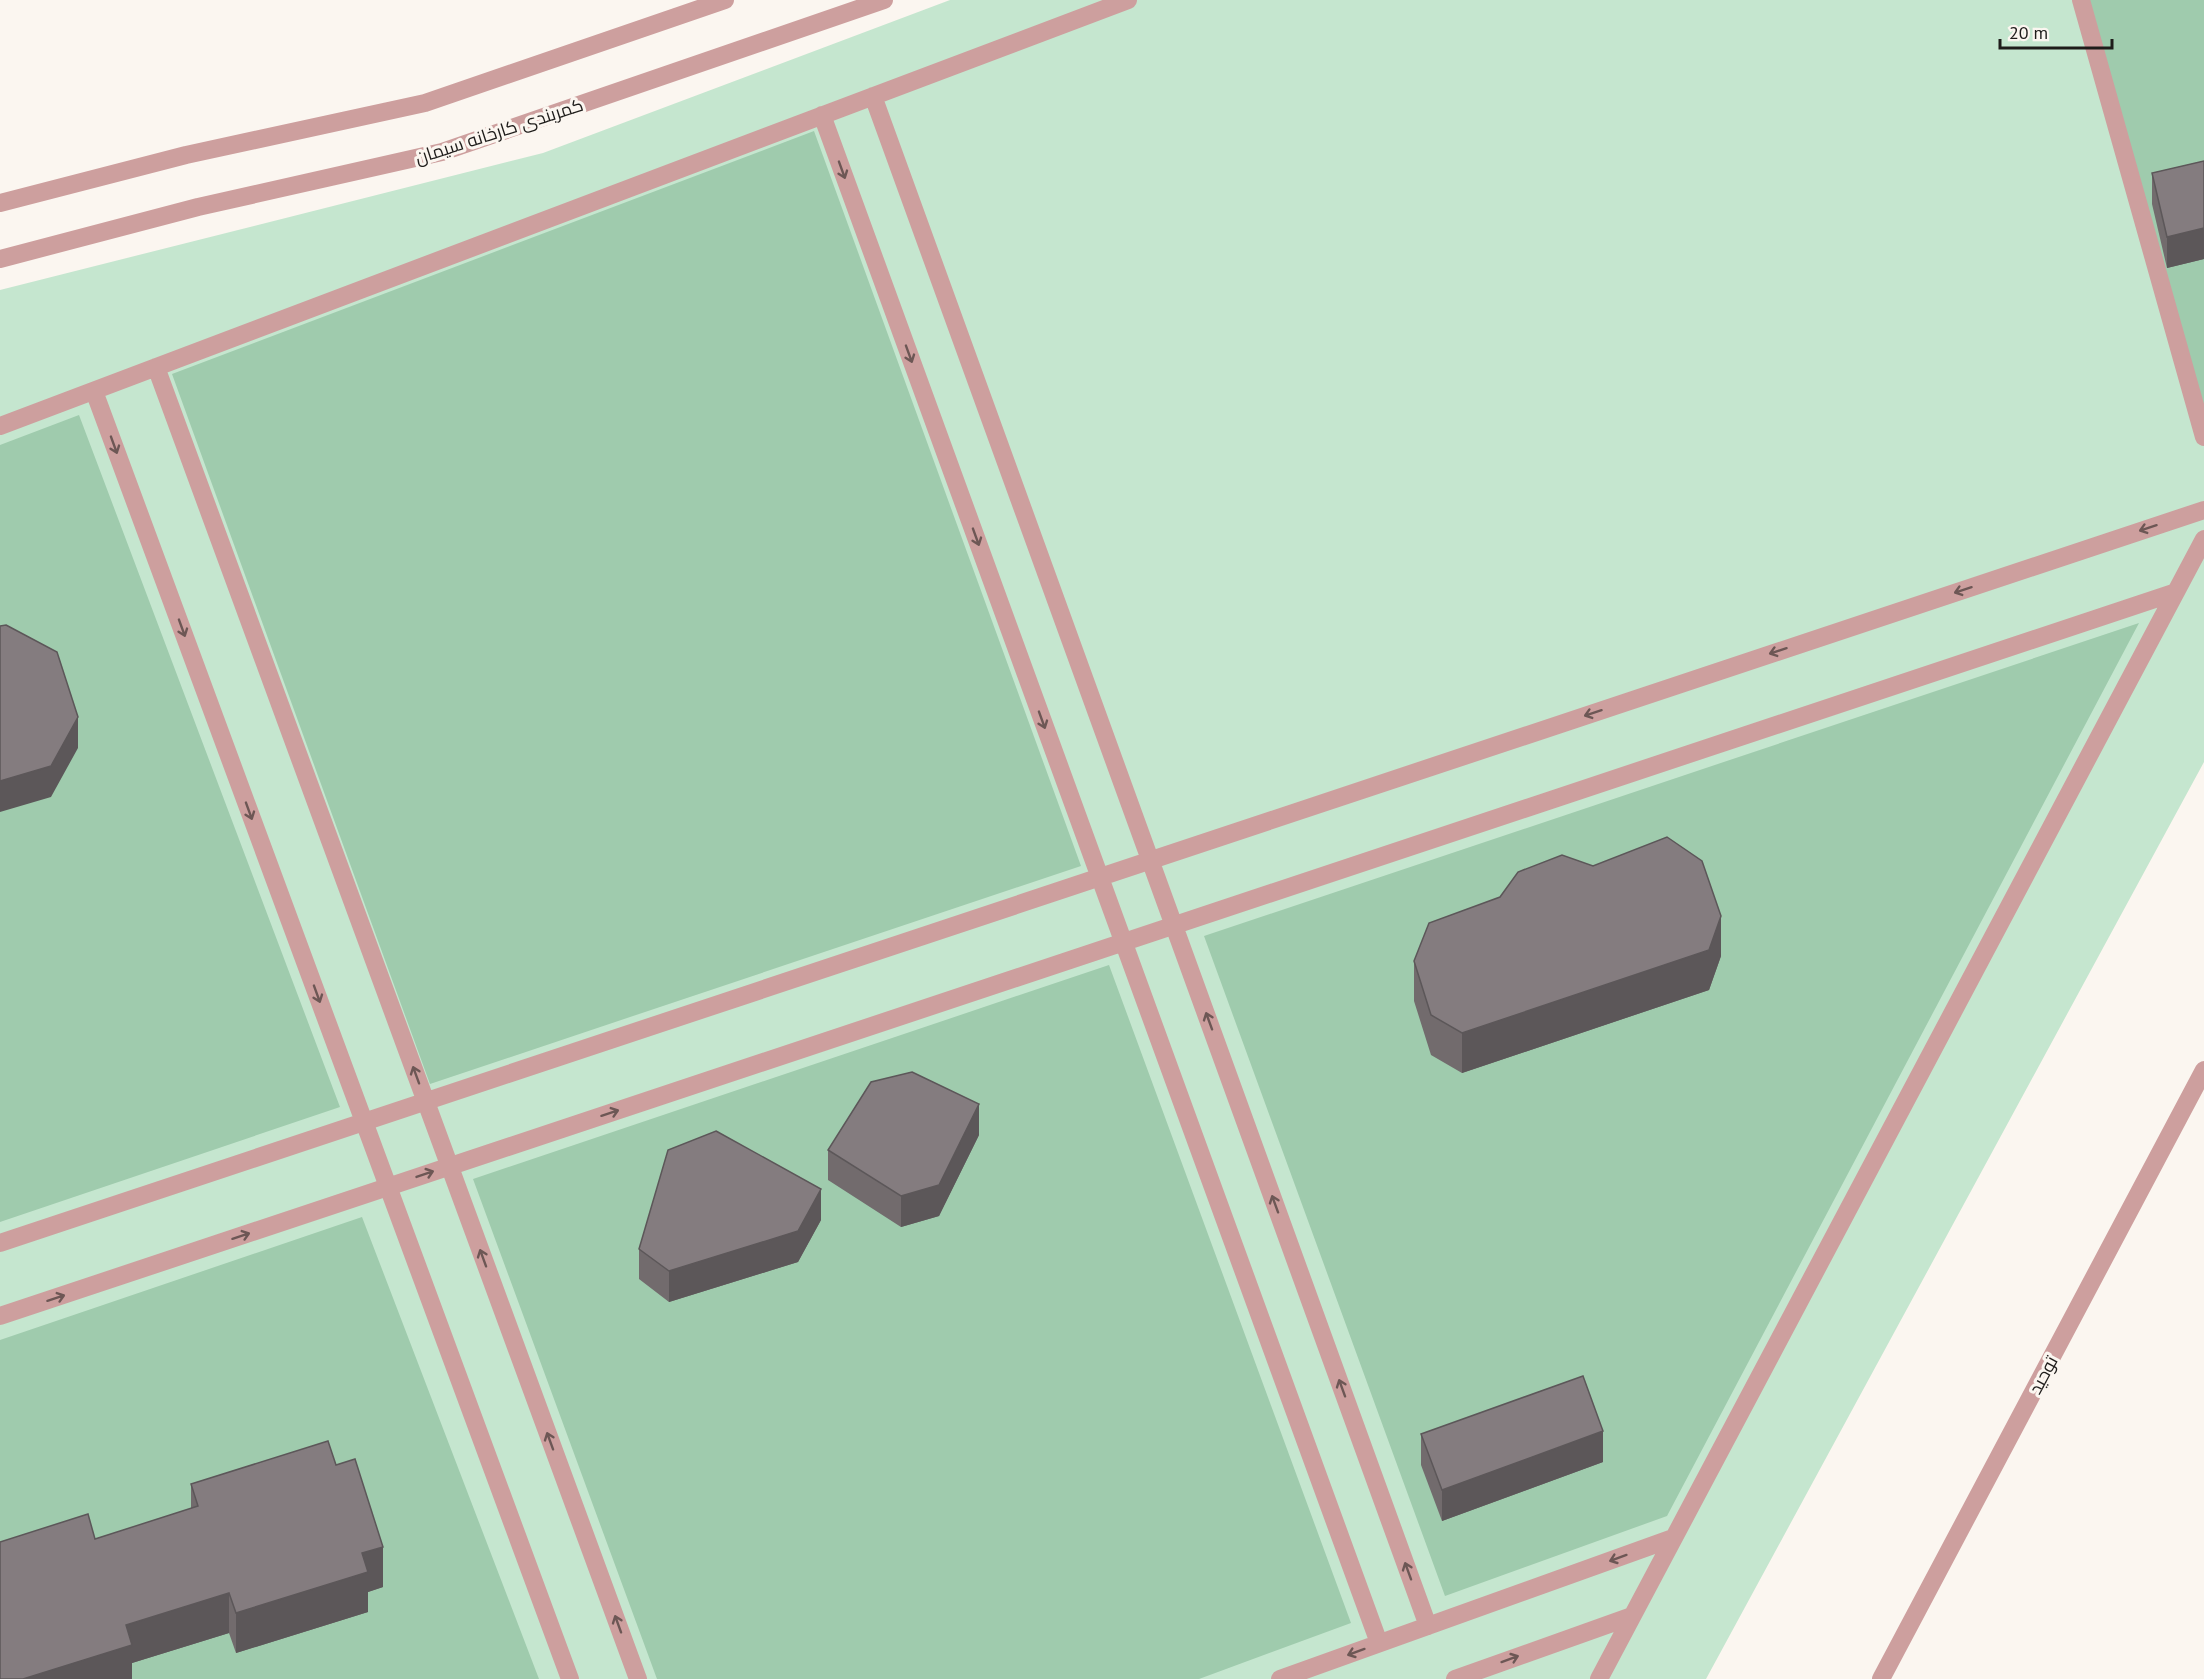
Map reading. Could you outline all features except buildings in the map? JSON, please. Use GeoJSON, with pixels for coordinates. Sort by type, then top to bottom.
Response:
{"type":"FeatureCollection","features":[{"type":"Feature","properties":{"kind":"street"},"geometry":{"type":"LineString","coordinates":[[0,203],[186,155],[425,104],[725,0]]}},
{"type":"Feature","properties":{"kind":"street","name":"کمربندی کارخانه سیمان"},"geometry":{"type":"LineString","coordinates":[[0,259],[198,207],[442,152],[884,0]]}},
{"type":"Feature","properties":{"kind":"street"},"geometry":{"type":"LineString","coordinates":[[0,426],[1128,0]]}},
{"type":"Feature","properties":{"kind":"street"},"geometry":{"type":"LineString","coordinates":[[2081,0],[2204,437]]}},
{"type":"Feature","properties":{"kind":"street"},"geometry":{"type":"LineString","coordinates":[[873,96],[1428,1626]]}},
{"type":"Feature","properties":{"kind":"street"},"geometry":{"type":"LineString","coordinates":[[822,115],[1379,1643]]}},
{"type":"Feature","properties":{"kind":"street"},"geometry":{"type":"LineString","coordinates":[[156,367],[638,1679]]}},
{"type":"Feature","properties":{"kind":"street"},"geometry":{"type":"LineString","coordinates":[[94,391],[570,1679]]}},
{"type":"Feature","properties":{"kind":"street"},"geometry":{"type":"LineString","coordinates":[[0,1243],[2204,510]]}},
{"type":"Feature","properties":{"kind":"street"},"geometry":{"type":"LineString","coordinates":[[1599,1679],[2204,539]]}},
{"type":"Feature","properties":{"kind":"street"},"geometry":{"type":"LineString","coordinates":[[0,1316],[2176,592]]}},
{"type":"Feature","properties":{"kind":"street","name":"توحید"},"geometry":{"type":"LineString","coordinates":[[1881,1679],[2204,1071]]}},
{"type":"Feature","properties":{"kind":"street"},"geometry":{"type":"LineString","coordinates":[[1280,1679],[1673,1538]]}},
{"type":"Feature","properties":{"kind":"street"},"geometry":{"type":"LineString","coordinates":[[1455,1679],[1632,1616]]}},
{"type":"Feature","properties":{"kind":"green space"},"geometry":{"type":"Polygon","coordinates":[[[950,0],[2204,0],[2204,762],[1706,1679],[0,1679],[0,290],[543,153],[950,0]]]}},
{"type":"Feature","properties":{"kind":"green space"},"geometry":{"type":"Polygon","coordinates":[[[2089,0],[2204,0],[2204,412],[2089,0]]]}},
{"type":"Feature","properties":{"kind":"green space"},"geometry":{"type":"Polygon","coordinates":[[[814,131],[1081,866],[430,1084],[172,374],[814,131]]]}},
{"type":"Feature","properties":{"kind":"green space"},"geometry":{"type":"Polygon","coordinates":[[[79,415],[340,1107],[0,1222],[0,445],[79,415]]]}},
{"type":"Feature","properties":{"kind":"green space"},"geometry":{"type":"Polygon","coordinates":[[[2139,623],[1667,1516],[1445,1596],[1204,936],[2139,623]]]}},
{"type":"Feature","properties":{"kind":"green space"},"geometry":{"type":"Polygon","coordinates":[[[1109,965],[1351,1623],[1199,1679],[657,1679],[473,1179],[1109,965]]]}},
{"type":"Feature","properties":{"kind":"green space"},"geometry":{"type":"Polygon","coordinates":[[[362,1217],[539,1679],[0,1679],[0,1340],[362,1217]]]}}]}
